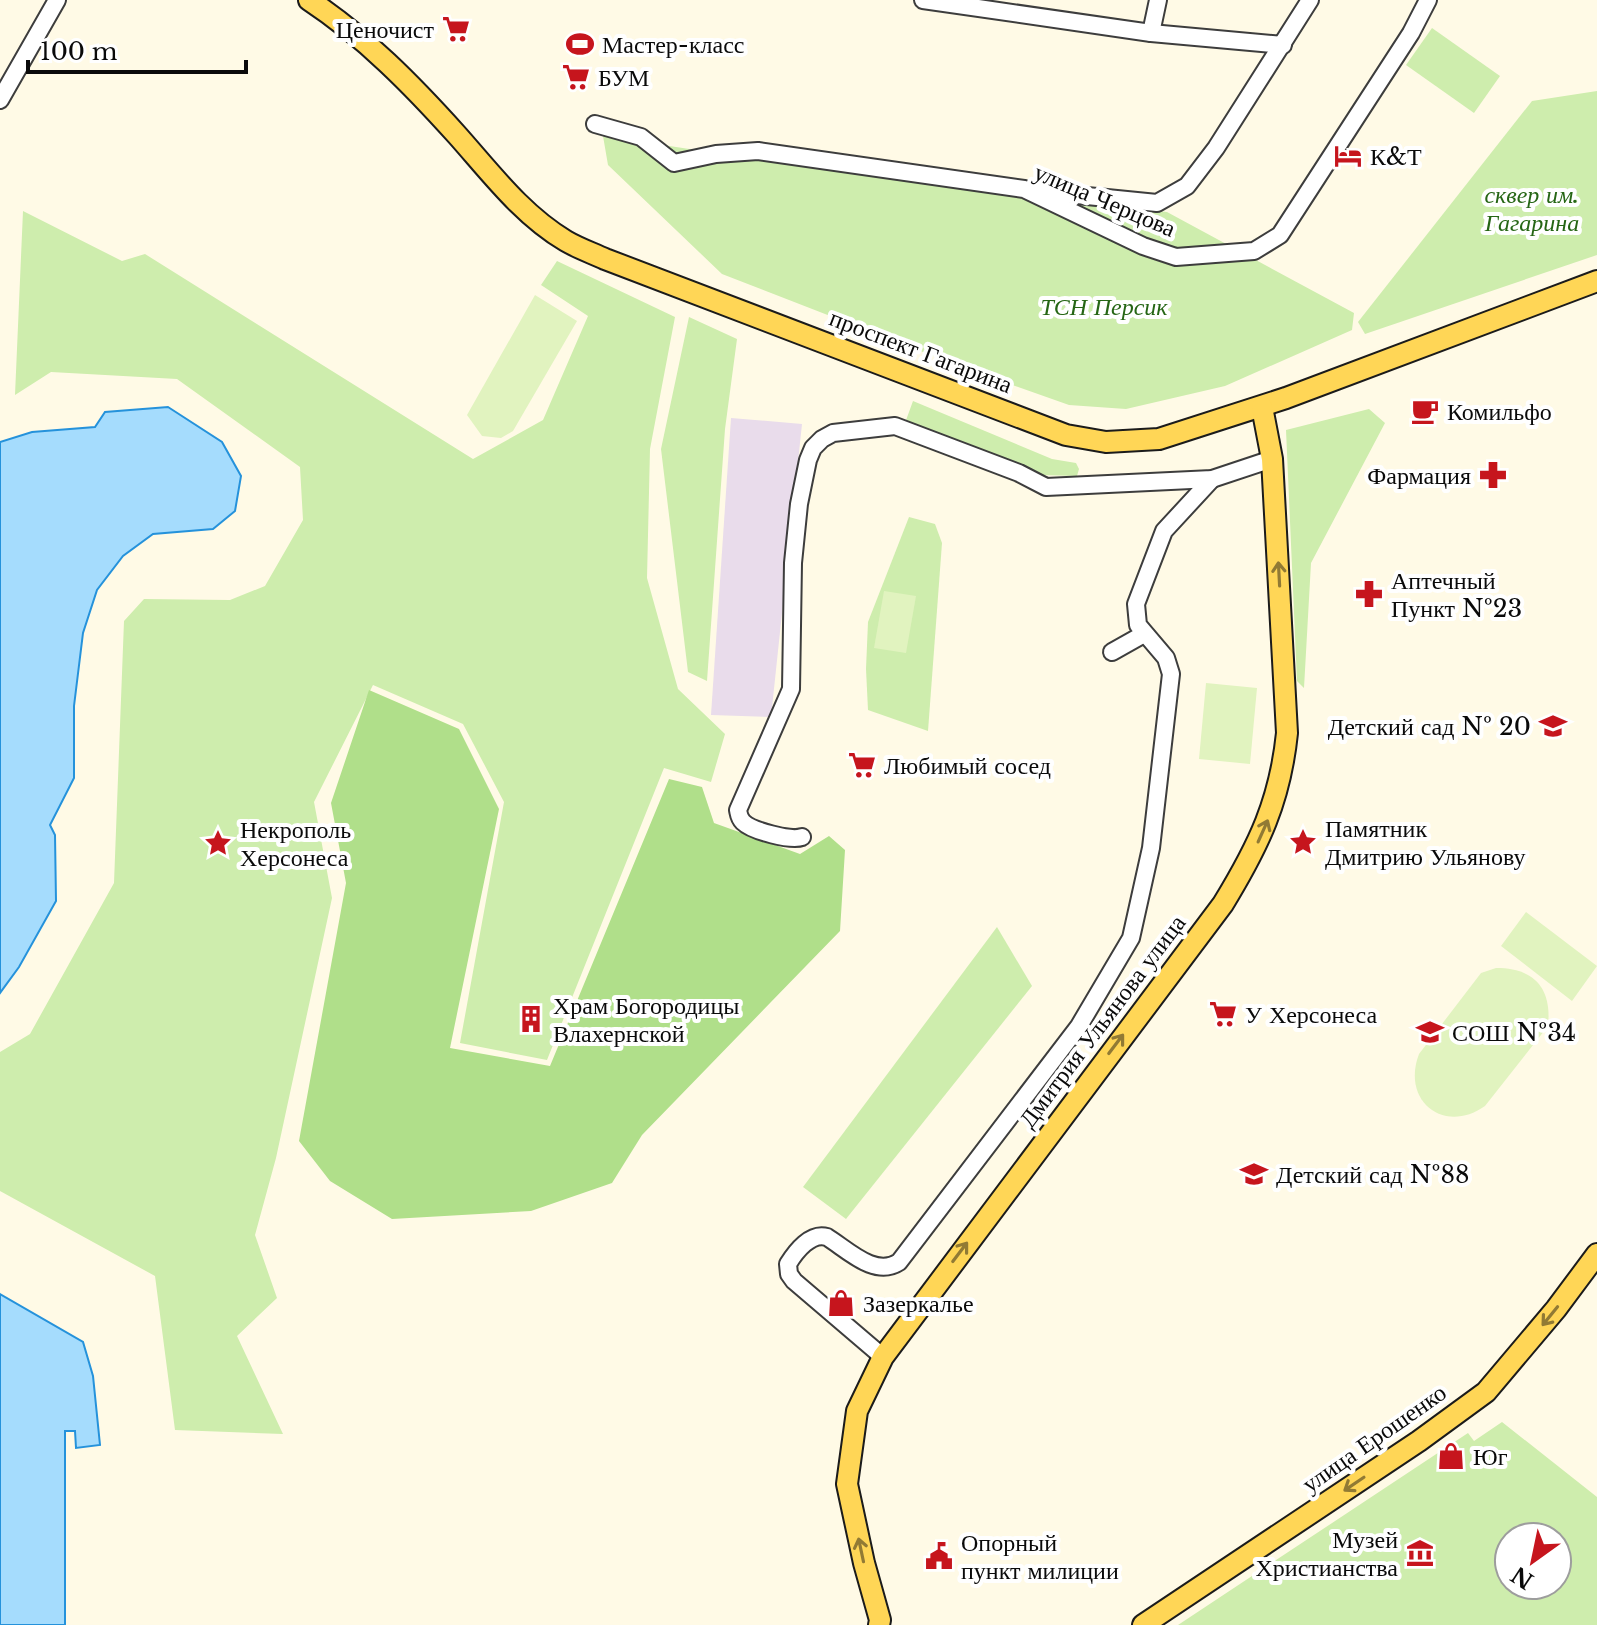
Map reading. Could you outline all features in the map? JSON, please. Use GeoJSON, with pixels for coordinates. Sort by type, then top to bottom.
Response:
{"type":"FeatureCollection","features":[{"type":"Feature","properties":{"kind":"main road","name":"проспект Гагарина"},"geometry":{"type":"LineString","coordinates":[[309,0],[341,21],[372,48],[521,206],[565,240],[605,259],[1066,435],[1106,442],[1159,439],[1262,407],[1597,281]]}},
{"type":"Feature","properties":{"kind":"main road","name":"Дмитрия Ульянова улица"},"geometry":{"type":"LineString","coordinates":[[879,1625],[847,1484],[857,1411],[883,1357],[1223,904],[1247,865],[1274,804],[1287,733],[1272,459],[1262,407]]}},
{"type":"Feature","properties":{"kind":"main road","name":"улица Ерошенко"},"geometry":{"type":"LineString","coordinates":[[1143,1625],[1419,1441],[1486,1392],[1556,1309],[1597,1254]]}},
{"type":"Feature","properties":{"kind":"street"},"geometry":{"type":"LineString","coordinates":[[0,100],[57,0]]}},
{"type":"Feature","properties":{"kind":"street"},"geometry":{"type":"LineString","coordinates":[[923,0],[1151,33],[1283,45]]}},
{"type":"Feature","properties":{"kind":"street"},"geometry":{"type":"LineString","coordinates":[[1151,33],[1158,0]]}},
{"type":"Feature","properties":{"kind":"street"},"geometry":{"type":"LineString","coordinates":[[1024,189],[1157,203],[1187,186],[1216,148],[1310,0]]}},
{"type":"Feature","properties":{"kind":"street","name":"улица Черцова"},"geometry":{"type":"LineString","coordinates":[[595,124],[641,137],[674,163],[716,154],[758,151],[1024,189],[1143,246],[1176,257],[1254,251],[1280,235],[1411,33],[1428,0]]}},
{"type":"Feature","properties":{"kind":"street"},"geometry":{"type":"LineString","coordinates":[[802,837],[788,839],[746,825],[739,814],[791,689],[793,563],[799,504],[808,460],[813,448],[822,439],[833,433],[895,426],[1019,473],[1046,487],[1212,479],[1272,459]]}},
{"type":"Feature","properties":{"kind":"street"},"geometry":{"type":"LineString","coordinates":[[883,1357],[791,1278],[788,1264],[812,1238],[820,1235],[873,1267],[886,1268],[899,1262],[1079,1026],[1131,938],[1151,848],[1171,674],[1161,651],[1138,625],[1136,604],[1164,531],[1212,479]]}},
{"type":"Feature","properties":{"kind":"street"},"geometry":{"type":"LineString","coordinates":[[1112,652],[1144,634]]}},
{"type":"Feature","properties":{"kind":"shaded area"},"geometry":{"type":"Polygon","coordinates":[[[731,418],[802,424],[771,717],[711,715],[731,418]]]}},
{"type":"Feature","properties":{"kind":"green space"},"geometry":{"type":"Polygon","coordinates":[[[1432,28],[1500,76],[1474,113],[1406,65],[1432,28]]]}},
{"type":"Feature","properties":{"kind":"green space","name":"сквер им. Гагарина"},"geometry":{"type":"Polygon","coordinates":[[[1597,91],[1597,255],[1365,334],[1358,322],[1532,101],[1597,91]]]}},
{"type":"Feature","properties":{"kind":"green space","name":"ТСН Персик"},"geometry":{"type":"Polygon","coordinates":[[[603,136],[916,183],[1167,212],[1354,313],[1352,330],[1225,386],[1126,409],[1069,405],[964,368],[722,274],[608,165],[603,136]]]}},
{"type":"Feature","properties":{"kind":"green space","name":"Некрополь Херсонеса"},"geometry":{"type":"Polygon","coordinates":[[[23,211],[122,261],[145,254],[473,459],[543,420],[588,316],[541,285],[557,261],[675,317],[650,449],[647,578],[678,689],[725,734],[711,782],[664,768],[547,1060],[460,1043],[504,802],[463,724],[373,685],[314,802],[332,898],[276,1158],[255,1235],[277,1298],[237,1336],[283,1434],[175,1430],[155,1276],[0,1191],[0,1052],[30,1034],[114,883],[124,621],[144,599],[230,600],[265,586],[303,520],[300,467],[177,379],[51,372],[15,395],[23,211]]]}},
{"type":"Feature","properties":{"kind":"green space"},"geometry":{"type":"Polygon","coordinates":[[[535,295],[577,321],[513,431],[501,438],[482,436],[467,415],[535,295]]]}},
{"type":"Feature","properties":{"kind":"green space"},"geometry":{"type":"Polygon","coordinates":[[[689,317],[737,339],[725,429],[707,681],[688,672],[661,449],[689,317]]]}},
{"type":"Feature","properties":{"kind":"green space"},"geometry":{"type":"Polygon","coordinates":[[[913,401],[1052,459],[1076,463],[1079,469],[1077,476],[1041,475],[905,423],[913,401]]]}},
{"type":"Feature","properties":{"kind":"green space"},"geometry":{"type":"Polygon","coordinates":[[[1369,409],[1385,423],[1311,563],[1304,688],[1297,681],[1286,430],[1369,409]]]}},
{"type":"Feature","properties":{"kind":"green space"},"geometry":{"type":"Polygon","coordinates":[[[909,517],[935,524],[942,543],[928,731],[868,710],[868,622],[909,517]]]}},
{"type":"Feature","properties":{"kind":"green space"},"geometry":{"type":"Polygon","coordinates":[[[884,591],[916,596],[906,653],[874,648],[884,591]]]}},
{"type":"Feature","properties":{"kind":"green space"},"geometry":{"type":"Polygon","coordinates":[[[1206,683],[1257,688],[1250,764],[1199,759],[1206,683]]]}},
{"type":"Feature","properties":{"kind":"green space"},"geometry":{"type":"Polygon","coordinates":[[[369,690],[459,729],[499,809],[450,1048],[550,1066],[669,779],[702,787],[714,823],[800,854],[829,836],[845,850],[840,931],[642,1135],[612,1183],[531,1211],[392,1219],[330,1181],[299,1141],[346,883],[331,803],[369,690]]]}},
{"type":"Feature","properties":{"kind":"green space"},"geometry":{"type":"Polygon","coordinates":[[[1526,912],[1597,966],[1572,1001],[1501,946],[1526,912]]]}},
{"type":"Feature","properties":{"kind":"green space"},"geometry":{"type":"Polygon","coordinates":[[[997,927],[1032,986],[846,1219],[803,1187],[997,927]]]}},
{"type":"Feature","properties":{"kind":"green space"},"geometry":{"type":"Polygon","coordinates":[[[1496,968],[1521,972],[1538,983],[1547,1001],[1548,1026],[1485,1106],[1470,1114],[1455,1117],[1441,1115],[1421,1099],[1416,1086],[1419,1054],[1481,973],[1496,968]]]}},
{"type":"Feature","properties":{"kind":"green space"},"geometry":{"type":"Polygon","coordinates":[[[1502,1422],[1597,1497],[1597,1625],[1178,1625],[1468,1433],[1474,1441],[1502,1422]]]}},
{"type":"Feature","properties":{"kind":"water"},"geometry":{"type":"Polygon","coordinates":[[[168,407],[222,442],[241,476],[235,511],[213,529],[153,534],[123,556],[97,590],[83,633],[74,706],[74,778],[50,825],[55,835],[56,901],[19,967],[0,993],[0,442],[32,432],[95,427],[105,412],[168,407]]]}},
{"type":"Feature","properties":{"kind":"water"},"geometry":{"type":"Polygon","coordinates":[[[0,1294],[83,1342],[93,1376],[100,1445],[76,1448],[75,1431],[65,1431],[65,1625],[0,1625],[0,1294]]]}},
{"type":"Feature","properties":{"kind":"place","name":"Ценочист"},"geometry":{"type":"Point","coordinates":[456,29]}},
{"type":"Feature","properties":{"kind":"place","name":"Мастер-класс"},"geometry":{"type":"Point","coordinates":[580,44]}},
{"type":"Feature","properties":{"kind":"place","name":"БУМ"},"geometry":{"type":"Point","coordinates":[576,77]}},
{"type":"Feature","properties":{"kind":"place","name":"К&Т"},"geometry":{"type":"Point","coordinates":[1348,156]}},
{"type":"Feature","properties":{"kind":"place","name":"Комильфо"},"geometry":{"type":"Point","coordinates":[1425,411]}},
{"type":"Feature","properties":{"kind":"place","name":"Фармация"},"geometry":{"type":"Point","coordinates":[1493,475]}},
{"type":"Feature","properties":{"kind":"place","name":"Аптечный Пункт №23"},"geometry":{"type":"Point","coordinates":[1369,594]}},
{"type":"Feature","properties":{"kind":"place","name":"Детский сад № 20"},"geometry":{"type":"Point","coordinates":[1553,726]}},
{"type":"Feature","properties":{"kind":"place","name":"Любимый сосед"},"geometry":{"type":"Point","coordinates":[862,765]}},
{"type":"Feature","properties":{"kind":"place","name":"Памятник Дмитрию Ульянову"},"geometry":{"type":"Point","coordinates":[1303,842]}},
{"type":"Feature","properties":{"kind":"place","name":"Некрополь Херсонеса"},"geometry":{"type":"Point","coordinates":[218,843]}},
{"type":"Feature","properties":{"kind":"place","name":"У Херсонеса"},"geometry":{"type":"Point","coordinates":[1223,1014]}},
{"type":"Feature","properties":{"kind":"place","name":"Храм Богородицы Влахернской"},"geometry":{"type":"Point","coordinates":[531,1019]}},
{"type":"Feature","properties":{"kind":"place","name":"СОШ №34"},"geometry":{"type":"Point","coordinates":[1430,1032]}},
{"type":"Feature","properties":{"kind":"place","name":"Детский сад №88"},"geometry":{"type":"Point","coordinates":[1254,1174]}},
{"type":"Feature","properties":{"kind":"place","name":"Зазеркалье"},"geometry":{"type":"Point","coordinates":[841,1303]}},
{"type":"Feature","properties":{"kind":"place","name":"Юг"},"geometry":{"type":"Point","coordinates":[1451,1456]}},
{"type":"Feature","properties":{"kind":"place","name":"Музей Христианства"},"geometry":{"type":"Point","coordinates":[1420,1553]}},
{"type":"Feature","properties":{"kind":"place","name":"Опорный пункт милиции"},"geometry":{"type":"Point","coordinates":[939,1556]}}]}
